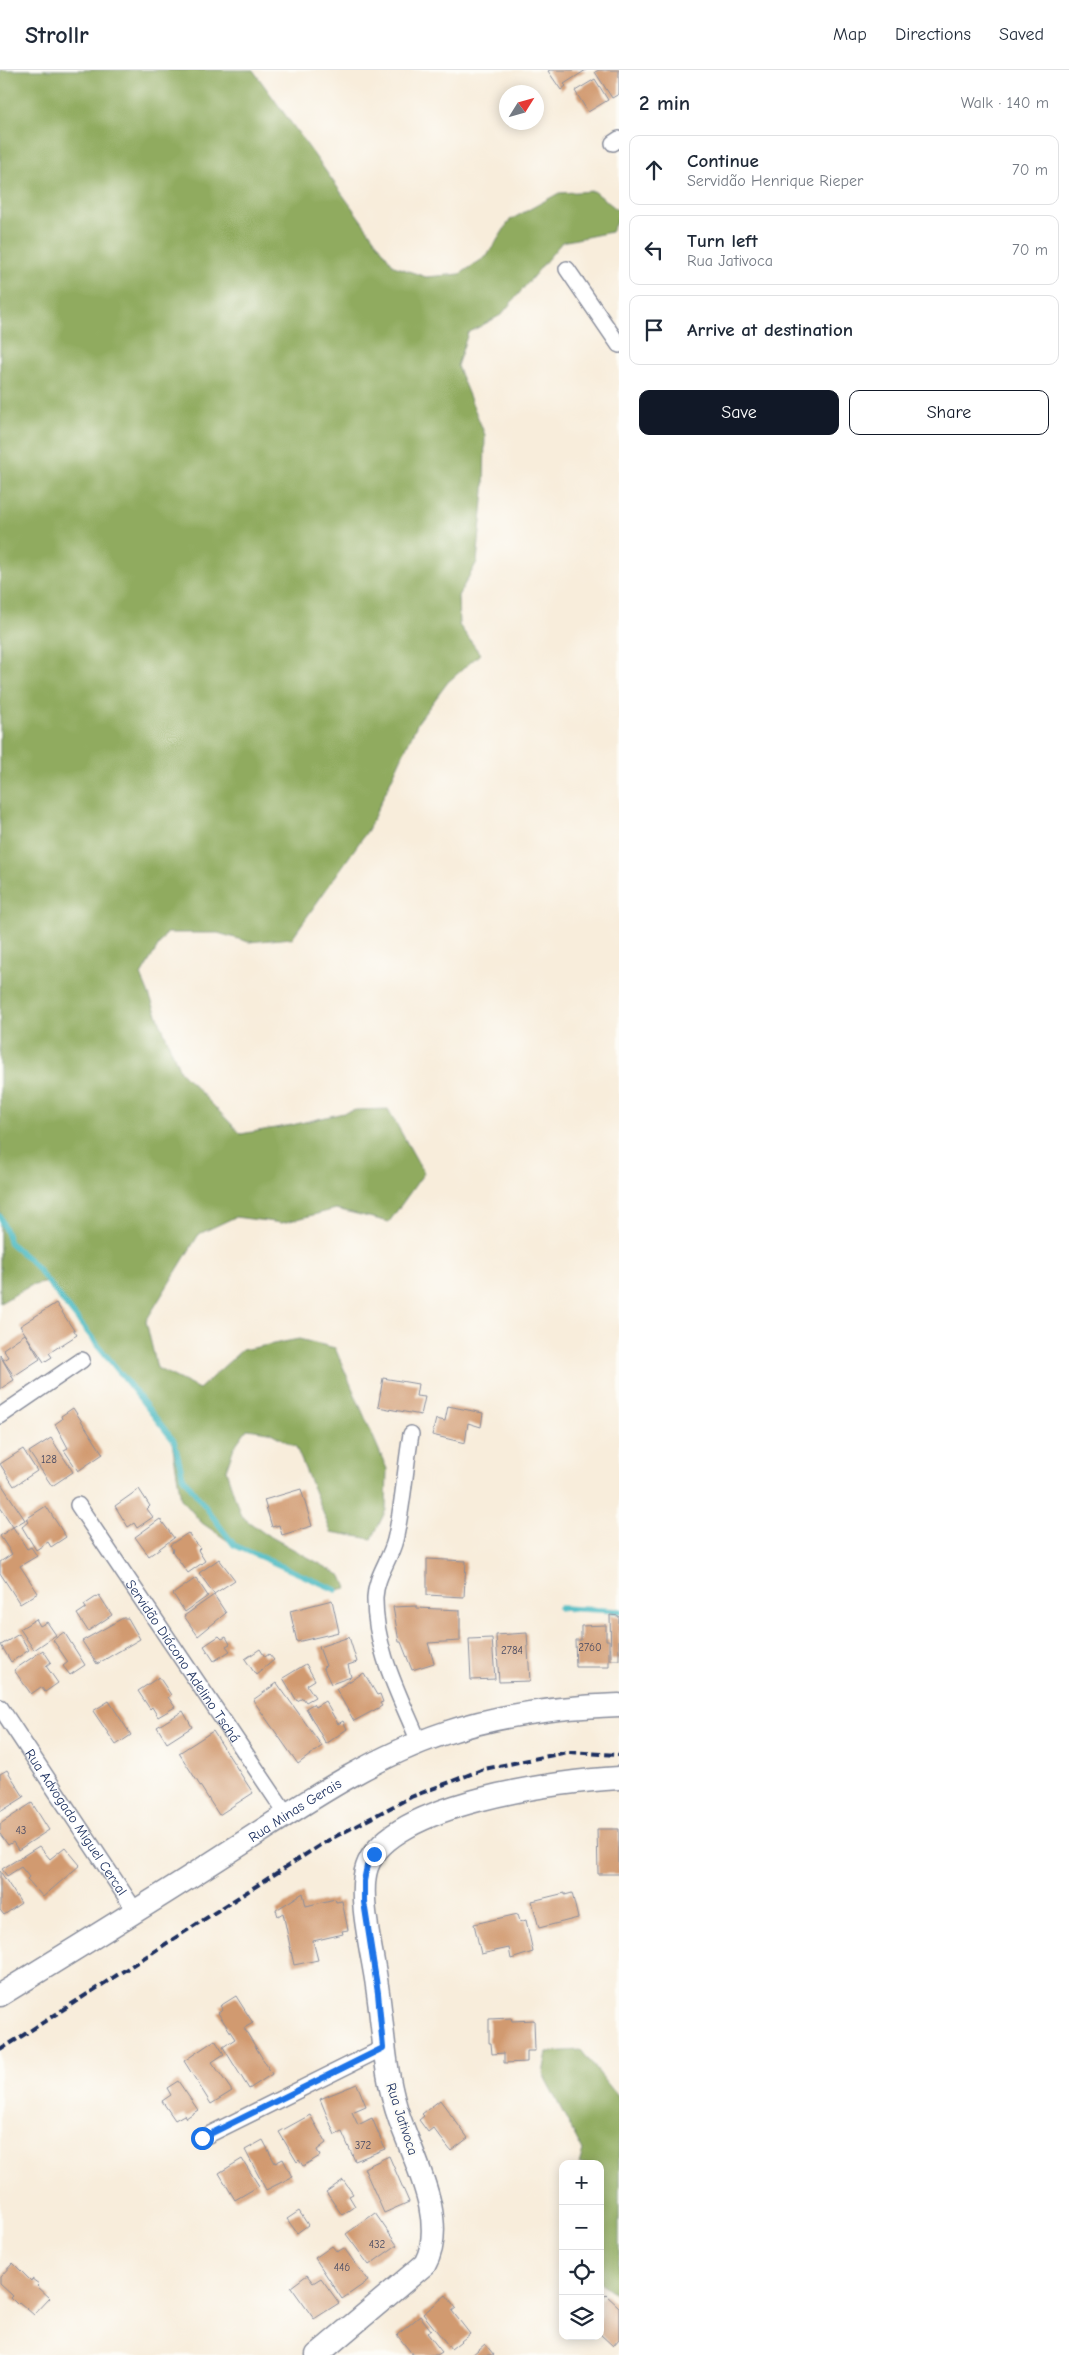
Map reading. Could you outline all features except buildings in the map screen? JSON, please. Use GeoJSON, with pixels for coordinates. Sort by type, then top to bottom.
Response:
{"type":"FeatureCollection","features":[{"type":"Feature","properties":{"kind":"street"},"geometry":{"type":"LineString","coordinates":[[567,269],[619,345]]}},
{"type":"Feature","properties":{"kind":"street"},"geometry":{"type":"LineString","coordinates":[[0,1416],[82,1360]]}},
{"type":"Feature","properties":{"kind":"street"},"geometry":{"type":"LineString","coordinates":[[411,1434],[395,1540],[378,1580],[375,1597],[380,1642],[419,1742]]}},
{"type":"Feature","properties":{"kind":"street","name":"Servidão Diácono Adelino Tschá"},"geometry":{"type":"LineString","coordinates":[[78,1505],[287,1815]]}},
{"type":"Feature","properties":{"kind":"street","name":"Rua Minas Gerais"},"geometry":{"type":"LineString","coordinates":[[0,1995],[136,1912],[344,1779],[394,1753],[419,1742],[480,1722],[578,1707],[619,1705]]}},
{"type":"Feature","properties":{"kind":"street","name":"Rua Advogado Miguel Cercal"},"geometry":{"type":"LineString","coordinates":[[0,1707],[136,1912]]}},
{"type":"Feature","properties":{"kind":"street","name":"Rua Jativoca"},"geometry":{"type":"LineString","coordinates":[[317,2355],[406,2282],[425,2264],[432,2252],[434,2235],[432,2217],[422,2180],[393,2100],[383,2048],[378,1993],[364,1902],[364,1881],[367,1866],[374,1854],[413,1824],[445,1810],[477,1800],[552,1784],[619,1778]]}},
{"type":"Feature","properties":{"kind":"street"},"geometry":{"type":"LineString","coordinates":[[202,2138],[383,2048]]}},
{"type":"Feature","properties":{"kind":"green space"},"geometry":{"type":"Polygon","coordinates":[[[0,70],[253,70],[394,266],[426,277],[460,274],[487,256],[510,220],[559,193],[594,191],[619,211],[619,217],[611,232],[562,242],[501,315],[468,333],[457,366],[485,435],[484,491],[477,562],[458,596],[459,625],[480,654],[448,682],[418,722],[368,830],[292,938],[249,942],[218,933],[166,933],[141,975],[180,1071],[241,1134],[292,1125],[356,1110],[388,1109],[424,1173],[389,1222],[336,1209],[282,1223],[235,1217],[199,1234],[146,1321],[157,1368],[199,1389],[242,1350],[299,1339],[335,1348],[387,1469],[386,1510],[372,1539],[331,1532],[296,1447],[269,1432],[247,1429],[234,1447],[226,1470],[241,1516],[264,1533],[342,1576],[347,1588],[336,1590],[234,1545],[202,1523],[181,1499],[171,1436],[48,1282],[30,1286],[0,1303],[0,70]]]}},
{"type":"Feature","properties":{"kind":"green space"},"geometry":{"type":"Polygon","coordinates":[[[581,2050],[619,2098],[619,2296],[604,2286],[604,2160],[580,2160],[583,2151],[543,2074],[547,2052],[581,2050]]]}},
{"type":"Feature","properties":{"kind":"waterway"},"geometry":{"type":"LineString","coordinates":[[0,1216],[10,1243],[32,1262],[174,1441],[183,1477],[234,1545],[336,1590]]}},
{"type":"Feature","properties":{"kind":"waterway"},"geometry":{"type":"LineString","coordinates":[[560,1608],[619,1611]]}},
{"type":"Feature","properties":{"kind":"railway"},"geometry":{"type":"LineString","coordinates":[[0,2050],[325,1842],[411,1797],[484,1769],[568,1752],[619,1755]]}},
{"type":"Feature","properties":{"kind":"route"},"geometry":{"type":"LineString","coordinates":[[202,2138],[383,2048],[378,1993],[364,1902],[364,1881],[367,1866],[374,1854]]}}]}
